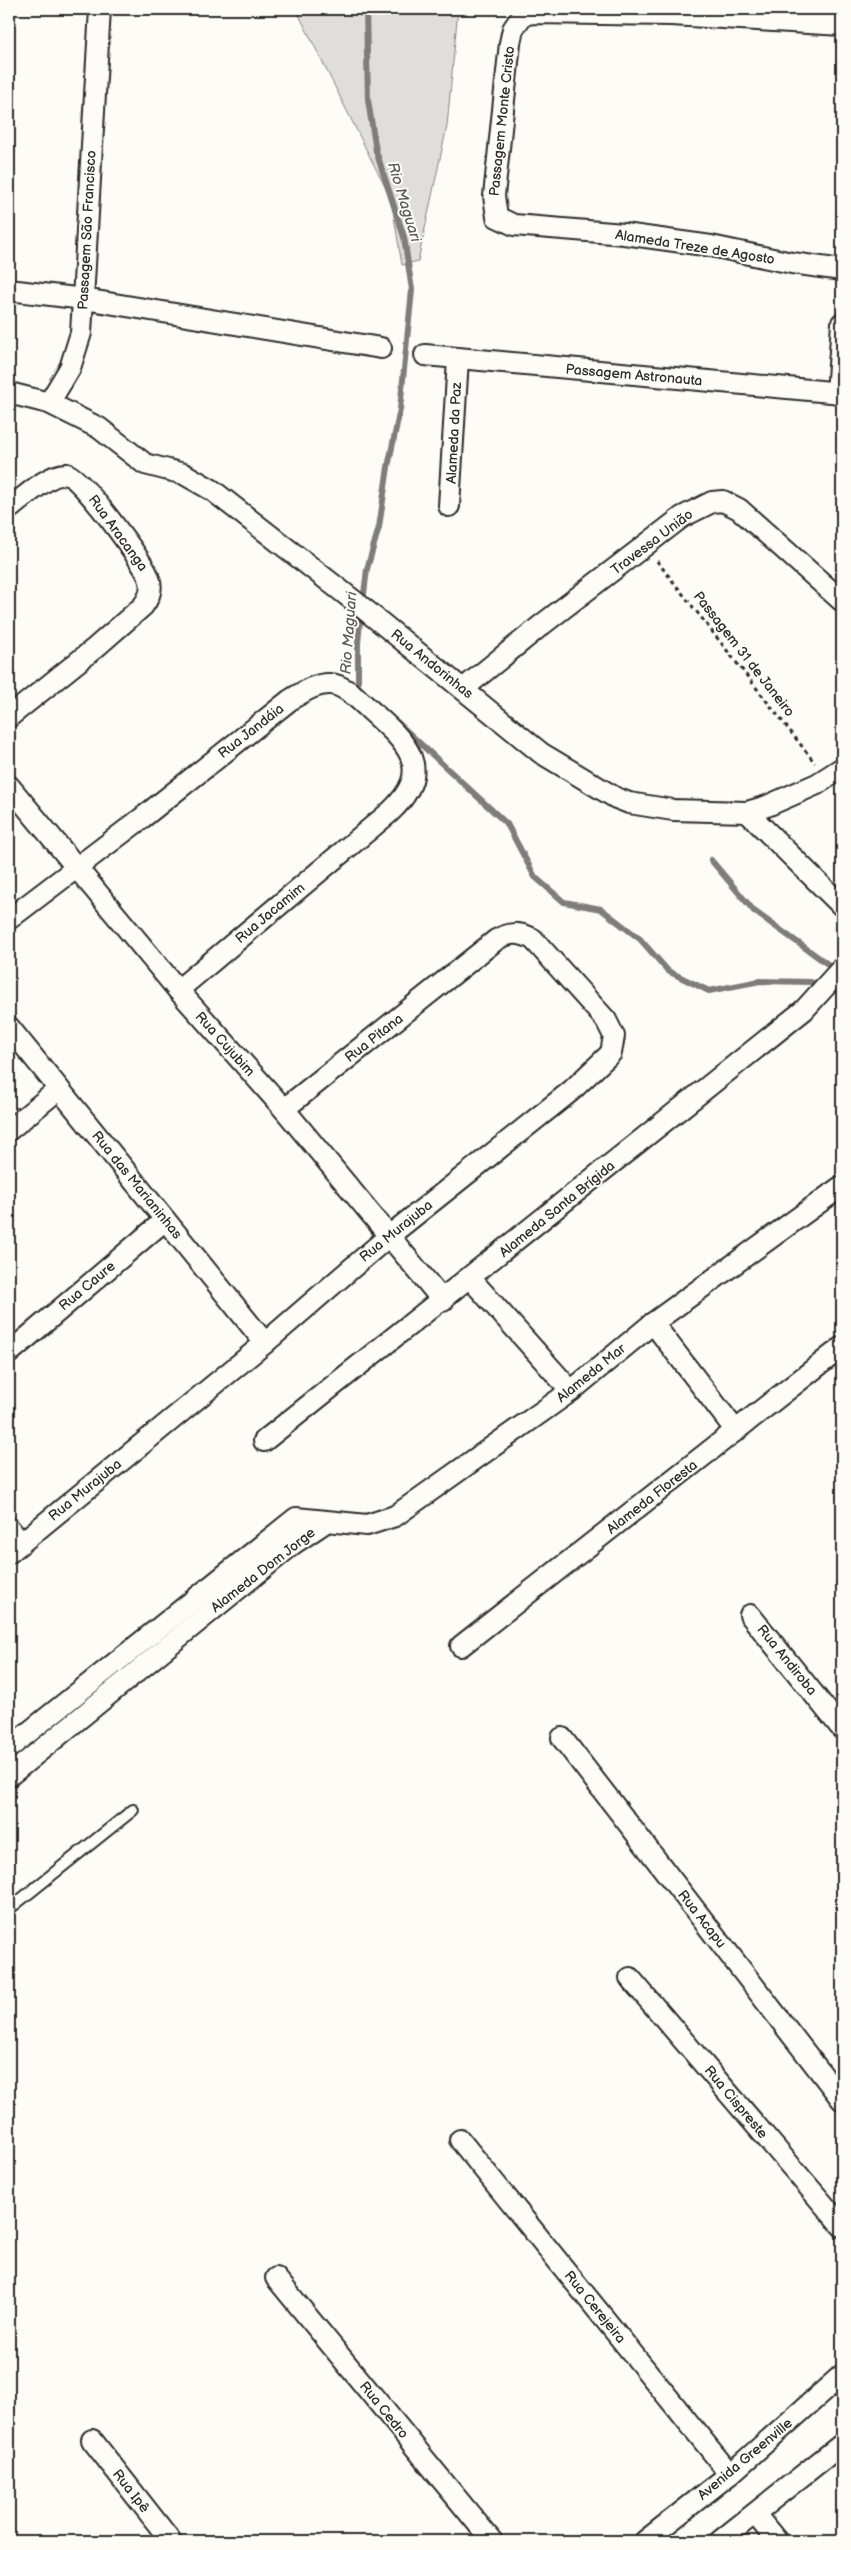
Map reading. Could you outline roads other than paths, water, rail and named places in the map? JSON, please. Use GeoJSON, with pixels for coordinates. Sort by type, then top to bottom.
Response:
{"type":"FeatureCollection","features":[{"type":"Feature","properties":{"kind":"street","name":"Passagem São Francisco"},"geometry":{"type":"LineString","coordinates":[[49,403],[70,368],[77,351],[84,299],[100,9]]}},
{"type":"Feature","properties":{"kind":"street","name":"Passagem Monte Cristo"},"geometry":{"type":"LineString","coordinates":[[548,226],[514,225],[497,217],[494,211],[512,30],[522,16],[532,13],[671,15],[842,25]]}},
{"type":"Feature","properties":{"kind":"street","name":"Alameda Treze de Agosto"},"geometry":{"type":"LineString","coordinates":[[548,226],[711,246],[792,263],[842,270]]}},
{"type":"Feature","properties":{"kind":"street"},"geometry":{"type":"LineString","coordinates":[[9,290],[84,299],[381,348]]}},
{"type":"Feature","properties":{"kind":"street"},"geometry":{"type":"LineString","coordinates":[[839,393],[842,323]]}},
{"type":"Feature","properties":{"kind":"street","name":"Passagem Astronauta"},"geometry":{"type":"LineString","coordinates":[[425,356],[839,393]]}},
{"type":"Feature","properties":{"kind":"street","name":"Alameda da Paz"},"geometry":{"type":"LineString","coordinates":[[449,506],[458,359]]}},
{"type":"Feature","properties":{"kind":"street"},"geometry":{"type":"LineString","coordinates":[[9,393],[49,403]]}},
{"type":"Feature","properties":{"kind":"street","name":"Rua Andorinhas"},"geometry":{"type":"LineString","coordinates":[[49,403],[99,428],[145,464],[175,471],[205,485],[365,610],[541,753],[616,798],[630,803],[674,810],[747,812],[767,806],[834,773]]}},
{"type":"Feature","properties":{"kind":"street","name":"Rua Aracanga"},"geometry":{"type":"LineString","coordinates":[[9,509],[50,479],[61,474],[69,474],[79,481],[137,556],[149,577],[148,598],[142,606],[95,648],[9,717]]}},
{"type":"Feature","properties":{"kind":"street","name":"Travessa União"},"geometry":{"type":"LineString","coordinates":[[464,689],[644,545],[697,508],[712,502],[723,501],[739,509],[842,601]]}},
{"type":"Feature","properties":{"kind":"street","name":"Rua Jandáia"},"geometry":{"type":"LineString","coordinates":[[9,919],[142,818],[290,700],[315,686],[327,684],[350,693],[400,738],[412,755],[413,775],[410,788],[403,800],[362,836]]}},
{"type":"Feature","properties":{"kind":"street","name":"Rua Cujubim"},"geometry":{"type":"LineString","coordinates":[[9,786],[178,990],[284,1109],[442,1301]]}},
{"type":"Feature","properties":{"kind":"street"},"geometry":{"type":"LineString","coordinates":[[747,812],[842,906]]}},
{"type":"Feature","properties":{"kind":"street","name":"Rua Jacamim"},"geometry":{"type":"LineString","coordinates":[[178,990],[362,836]]}},
{"type":"Feature","properties":{"kind":"street","name":"Rua Murajuba"},"geometry":{"type":"LineString","coordinates":[[13,1541],[265,1343],[389,1236],[571,1091],[611,1053],[614,1045],[614,1036],[606,1020],[533,939],[522,933],[506,934],[465,966]]}},
{"type":"Feature","properties":{"kind":"street","name":"Rua Pitana"},"geometry":{"type":"LineString","coordinates":[[284,1109],[465,966]]}},
{"type":"Feature","properties":{"kind":"street","name":"Alameda Santa Brígida"},"geometry":{"type":"LineString","coordinates":[[264,1441],[442,1301],[804,1010],[842,968]]}},
{"type":"Feature","properties":{"kind":"street","name":"Rua das Marianinhas"},"geometry":{"type":"LineString","coordinates":[[9,1027],[265,1343]]}},
{"type":"Feature","properties":{"kind":"street"},"geometry":{"type":"LineString","coordinates":[[9,1130],[59,1089]]}},
{"type":"Feature","properties":{"kind":"street","name":"Alameda Mar"},"geometry":{"type":"LineString","coordinates":[[326,1522],[367,1525],[395,1516],[571,1391],[653,1323],[842,1186]]}},
{"type":"Feature","properties":{"kind":"street","name":"Rua Caure"},"geometry":{"type":"LineString","coordinates":[[9,1353],[165,1220]]}},
{"type":"Feature","properties":{"kind":"street"},"geometry":{"type":"LineString","coordinates":[[470,1278],[571,1391]]}},
{"type":"Feature","properties":{"kind":"street"},"geometry":{"type":"LineString","coordinates":[[653,1323],[736,1432]]}},
{"type":"Feature","properties":{"kind":"street","name":"Alameda Floresta"},"geometry":{"type":"LineString","coordinates":[[461,1646],[842,1347]]}},
{"type":"Feature","properties":{"kind":"street","name":"Alameda Dom Jorge"},"geometry":{"type":"LineString","coordinates":[[9,1748],[296,1518],[326,1522]]}},
{"type":"Feature","properties":{"kind":"street","name":"Alameda Dom Jorge"},"geometry":{"type":"LineString","coordinates":[[9,1776],[293,1544],[326,1522]]}},
{"type":"Feature","properties":{"kind":"street","name":"Rua Andiroba"},"geometry":{"type":"LineString","coordinates":[[750,1615],[842,1729]]}},
{"type":"Feature","properties":{"kind":"street","name":"Rua Acapu"},"geometry":{"type":"LineString","coordinates":[[562,1738],[842,2100]]}},
{"type":"Feature","properties":{"kind":"street","name":"Rua Cispreste"},"geometry":{"type":"LineString","coordinates":[[630,1978],[842,2226]]}},
{"type":"Feature","properties":{"kind":"street","name":"Rua Cerejeira"},"geometry":{"type":"LineString","coordinates":[[460,2140],[730,2474]]}},
{"type":"Feature","properties":{"kind":"street","name":"Rua Cedro"},"geometry":{"type":"LineString","coordinates":[[276,2278],[492,2541]]}},
{"type":"Feature","properties":{"kind":"street","name":"Avenida Greenville"},"geometry":{"type":"LineString","coordinates":[[645,2541],[730,2474],[842,2375]]}},
{"type":"Feature","properties":{"kind":"street","name":"Rua Ipê"},"geometry":{"type":"LineString","coordinates":[[92,2440],[171,2541]]}},
{"type":"Feature","properties":{"kind":"street"},"geometry":{"type":"LineString","coordinates":[[720,2541],[842,2444]]}},
{"type":"Feature","properties":{"kind":"street"},"geometry":{"type":"LineString","coordinates":[[755,2514],[777,2541]]}},
{"type":"Feature","properties":{"kind":"lane"},"geometry":{"type":"LineString","coordinates":[[9,1909],[133,1810]]}},
{"type":"Feature","properties":{"kind":"waterway","name":"Rio Maguari"},"geometry":{"type":"LineString","coordinates":[[363,602],[367,569],[379,527],[388,467],[400,409],[412,290],[404,237],[376,151],[368,100],[366,9]]}},
{"type":"Feature","properties":{"kind":"waterway","name":"Rio Maguari"},"geometry":{"type":"LineString","coordinates":[[361,612],[358,643],[358,686],[364,692]]}},
{"type":"Feature","properties":{"kind":"waterway","name":"Rio Maguari"},"geometry":{"type":"LineString","coordinates":[[397,722],[507,824],[535,877],[564,902],[601,909],[640,939],[668,971],[709,991],[760,981],[811,982],[842,993]]}},
{"type":"Feature","properties":{"kind":"waterway"},"geometry":{"type":"LineString","coordinates":[[711,860],[754,911],[836,970]]}}]}
